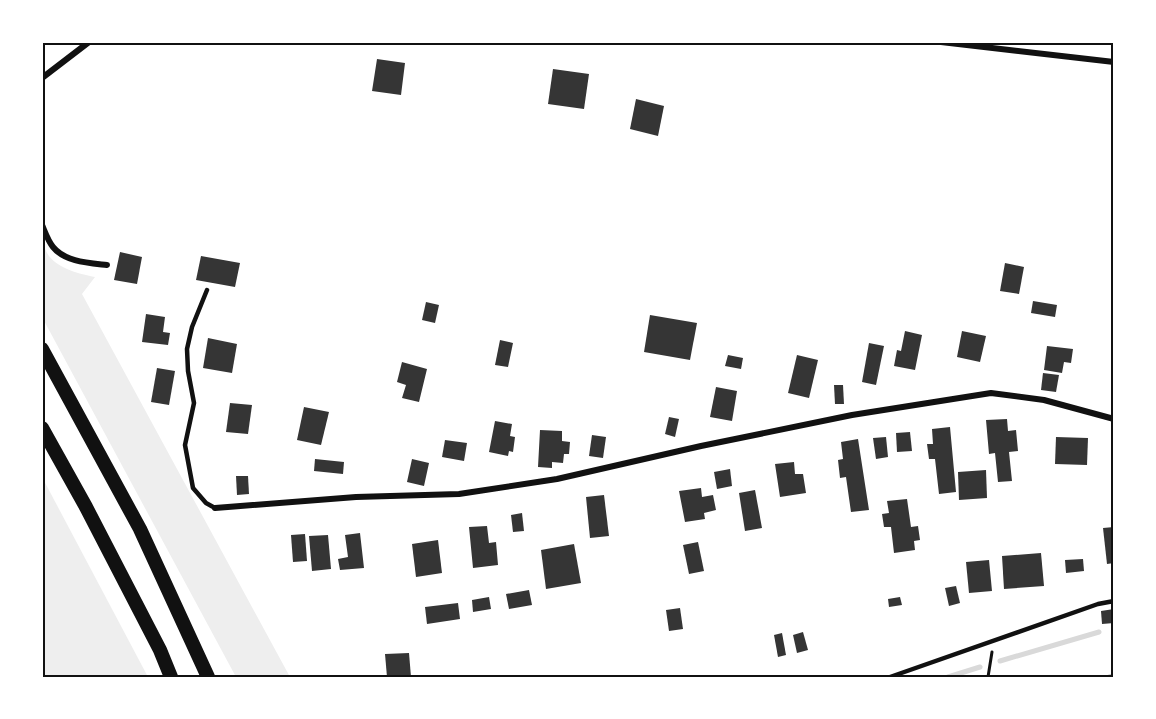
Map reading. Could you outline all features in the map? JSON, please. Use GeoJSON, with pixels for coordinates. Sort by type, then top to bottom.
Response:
{"type":"FeatureCollection","features":[{"type":"Feature","properties":{"kind":"highway"},"geometry":{"type":"LineString","coordinates":[[43,351],[140,529],[208,677]]}},
{"type":"Feature","properties":{"kind":"highway"},"geometry":{"type":"LineString","coordinates":[[42,428],[97,527],[160,650],[171,677]]}},
{"type":"Feature","properties":{"kind":"street"},"geometry":{"type":"LineString","coordinates":[[42,78],[89,42]]}},
{"type":"Feature","properties":{"kind":"street"},"geometry":{"type":"LineString","coordinates":[[941,42],[1114,62]]}},
{"type":"Feature","properties":{"kind":"street"},"geometry":{"type":"LineString","coordinates":[[42,225],[52,247],[63,255],[77,261],[107,265]]}},
{"type":"Feature","properties":{"kind":"street"},"geometry":{"type":"LineString","coordinates":[[215,508],[356,497],[459,494],[557,479],[852,415],[991,393],[1044,400],[1114,420]]}},
{"type":"Feature","properties":{"kind":"lane"},"geometry":{"type":"LineString","coordinates":[[207,290],[192,327],[187,349],[188,371],[194,403],[185,445],[193,488],[206,503],[215,508]]}},
{"type":"Feature","properties":{"kind":"lane"},"geometry":{"type":"LineString","coordinates":[[890,677],[1098,604],[1114,601]]}},
{"type":"Feature","properties":{"kind":"path"},"geometry":{"type":"LineString","coordinates":[[988,677],[993,642]]}},
{"type":"Feature","properties":{"kind":"path"},"geometry":{"type":"LineString","coordinates":[[1101,677],[1114,676]]}},
{"type":"Feature","properties":{"kind":"shaded area"},"geometry":{"type":"Polygon","coordinates":[[[42,242],[53,261],[64,268],[95,277],[82,294],[290,677],[236,677],[42,317],[42,242]]]}},
{"type":"Feature","properties":{"kind":"shaded area"},"geometry":{"type":"Polygon","coordinates":[[[42,477],[148,677],[42,677],[42,477]]]}},
{"type":"Feature","properties":{"kind":"building"},"geometry":{"type":"Polygon","coordinates":[[[377,59],[405,63],[401,95],[372,91],[377,59]]]}},
{"type":"Feature","properties":{"kind":"building"},"geometry":{"type":"Polygon","coordinates":[[[553,69],[589,74],[584,109],[548,104],[553,69]]]}},
{"type":"Feature","properties":{"kind":"building"},"geometry":{"type":"Polygon","coordinates":[[[636,99],[664,106],[658,136],[630,129],[636,99]]]}},
{"type":"Feature","properties":{"kind":"building"},"geometry":{"type":"Polygon","coordinates":[[[120,252],[142,257],[137,284],[114,280],[120,252]]]}},
{"type":"Feature","properties":{"kind":"building"},"geometry":{"type":"Polygon","coordinates":[[[201,256],[240,263],[235,287],[196,280],[201,256]]]}},
{"type":"Feature","properties":{"kind":"building"},"geometry":{"type":"Polygon","coordinates":[[[1005,263],[1024,267],[1019,294],[1000,291],[1005,263]]]}},
{"type":"Feature","properties":{"kind":"building"},"geometry":{"type":"Polygon","coordinates":[[[1033,301],[1057,305],[1055,317],[1031,313],[1033,301]]]}},
{"type":"Feature","properties":{"kind":"building"},"geometry":{"type":"Polygon","coordinates":[[[426,302],[439,305],[435,323],[422,320],[426,302]]]}},
{"type":"Feature","properties":{"kind":"building"},"geometry":{"type":"Polygon","coordinates":[[[146,314],[165,317],[163,332],[170,333],[168,345],[142,342],[146,314]]]}},
{"type":"Feature","properties":{"kind":"building"},"geometry":{"type":"Polygon","coordinates":[[[650,315],[697,323],[690,360],[644,352],[650,315]]]}},
{"type":"Feature","properties":{"kind":"building"},"geometry":{"type":"Polygon","coordinates":[[[905,331],[922,335],[915,370],[894,366],[897,350],[901,351],[905,331]]]}},
{"type":"Feature","properties":{"kind":"building"},"geometry":{"type":"Polygon","coordinates":[[[962,331],[986,336],[980,362],[957,357],[962,331]]]}},
{"type":"Feature","properties":{"kind":"building"},"geometry":{"type":"Polygon","coordinates":[[[208,338],[237,344],[232,373],[203,368],[208,338]]]}},
{"type":"Feature","properties":{"kind":"building"},"geometry":{"type":"Polygon","coordinates":[[[500,340],[513,343],[508,367],[495,365],[500,340]]]}},
{"type":"Feature","properties":{"kind":"building"},"geometry":{"type":"Polygon","coordinates":[[[869,343],[884,346],[876,385],[862,382],[869,343]]]}},
{"type":"Feature","properties":{"kind":"building"},"geometry":{"type":"Polygon","coordinates":[[[1047,346],[1073,349],[1071,363],[1064,362],[1062,373],[1044,370],[1047,346]]]}},
{"type":"Feature","properties":{"kind":"building"},"geometry":{"type":"Polygon","coordinates":[[[728,355],[743,358],[741,369],[725,366],[728,355]]]}},
{"type":"Feature","properties":{"kind":"building"},"geometry":{"type":"Polygon","coordinates":[[[797,355],[818,360],[809,398],[788,393],[797,355]]]}},
{"type":"Feature","properties":{"kind":"building"},"geometry":{"type":"Polygon","coordinates":[[[402,362],[427,369],[419,402],[402,398],[406,385],[397,382],[402,362]]]}},
{"type":"Feature","properties":{"kind":"building"},"geometry":{"type":"Polygon","coordinates":[[[157,368],[175,371],[169,405],[151,402],[157,368]]]}},
{"type":"Feature","properties":{"kind":"building"},"geometry":{"type":"Polygon","coordinates":[[[1043,373],[1059,375],[1056,392],[1041,390],[1043,373]]]}},
{"type":"Feature","properties":{"kind":"building"},"geometry":{"type":"Polygon","coordinates":[[[834,385],[843,385],[844,404],[835,404],[834,385]]]}},
{"type":"Feature","properties":{"kind":"building"},"geometry":{"type":"Polygon","coordinates":[[[716,387],[737,391],[732,421],[710,417],[716,387]]]}},
{"type":"Feature","properties":{"kind":"building"},"geometry":{"type":"Polygon","coordinates":[[[230,403],[252,405],[248,434],[226,432],[230,403]]]}},
{"type":"Feature","properties":{"kind":"building"},"geometry":{"type":"Polygon","coordinates":[[[304,407],[329,412],[321,445],[297,440],[304,407]]]}},
{"type":"Feature","properties":{"kind":"building"},"geometry":{"type":"Polygon","coordinates":[[[669,417],[679,419],[675,437],[665,434],[669,417]]]}},
{"type":"Feature","properties":{"kind":"building"},"geometry":{"type":"Polygon","coordinates":[[[1007,419],[1008,431],[1016,430],[1018,451],[1009,452],[1012,481],[998,482],[995,453],[989,454],[986,420],[1007,419]]]}},
{"type":"Feature","properties":{"kind":"building"},"geometry":{"type":"Polygon","coordinates":[[[495,421],[512,424],[510,436],[515,437],[513,452],[509,451],[508,456],[489,452],[495,421]]]}},
{"type":"Feature","properties":{"kind":"building"},"geometry":{"type":"Polygon","coordinates":[[[950,427],[956,492],[939,494],[935,459],[929,459],[927,444],[933,444],[932,429],[950,427]]]}},
{"type":"Feature","properties":{"kind":"building"},"geometry":{"type":"Polygon","coordinates":[[[540,430],[562,431],[562,441],[570,442],[569,454],[564,454],[563,463],[552,462],[552,468],[538,467],[540,430]]]}},
{"type":"Feature","properties":{"kind":"building"},"geometry":{"type":"Polygon","coordinates":[[[910,432],[912,451],[897,452],[896,433],[910,432]]]}},
{"type":"Feature","properties":{"kind":"building"},"geometry":{"type":"Polygon","coordinates":[[[592,435],[606,437],[603,458],[589,456],[592,435]]]}},
{"type":"Feature","properties":{"kind":"building"},"geometry":{"type":"Polygon","coordinates":[[[886,437],[888,457],[876,459],[873,438],[886,437]]]}},
{"type":"Feature","properties":{"kind":"building"},"geometry":{"type":"Polygon","coordinates":[[[1056,437],[1088,438],[1087,465],[1055,464],[1056,437]]]}},
{"type":"Feature","properties":{"kind":"building"},"geometry":{"type":"Polygon","coordinates":[[[858,439],[869,510],[851,512],[846,477],[840,478],[838,460],[843,459],[841,442],[858,439]]]}},
{"type":"Feature","properties":{"kind":"building"},"geometry":{"type":"Polygon","coordinates":[[[445,440],[467,443],[464,461],[442,457],[445,440]]]}},
{"type":"Feature","properties":{"kind":"building"},"geometry":{"type":"Polygon","coordinates":[[[315,459],[344,462],[343,474],[314,471],[315,459]]]}},
{"type":"Feature","properties":{"kind":"building"},"geometry":{"type":"Polygon","coordinates":[[[412,459],[429,463],[424,486],[407,482],[412,459]]]}},
{"type":"Feature","properties":{"kind":"building"},"geometry":{"type":"Polygon","coordinates":[[[794,462],[795,474],[803,474],[806,493],[780,497],[775,464],[794,462]]]}},
{"type":"Feature","properties":{"kind":"building"},"geometry":{"type":"Polygon","coordinates":[[[730,469],[732,486],[717,489],[714,472],[730,469]]]}},
{"type":"Feature","properties":{"kind":"building"},"geometry":{"type":"Polygon","coordinates":[[[986,470],[987,498],[959,500],[958,472],[986,470]]]}},
{"type":"Feature","properties":{"kind":"building"},"geometry":{"type":"Polygon","coordinates":[[[236,476],[248,476],[249,494],[237,495],[236,476]]]}},
{"type":"Feature","properties":{"kind":"building"},"geometry":{"type":"Polygon","coordinates":[[[701,488],[702,497],[713,495],[716,510],[704,513],[705,519],[685,522],[679,491],[701,488]]]}},
{"type":"Feature","properties":{"kind":"building"},"geometry":{"type":"Polygon","coordinates":[[[755,490],[762,528],[745,531],[739,493],[755,490]]]}},
{"type":"Feature","properties":{"kind":"building"},"geometry":{"type":"Polygon","coordinates":[[[604,495],[609,536],[590,538],[586,497],[604,495]]]}},
{"type":"Feature","properties":{"kind":"building"},"geometry":{"type":"Polygon","coordinates":[[[907,499],[911,527],[918,526],[920,540],[914,541],[915,550],[894,553],[891,527],[884,527],[882,514],[889,513],[887,501],[907,499]]]}},
{"type":"Feature","properties":{"kind":"building"},"geometry":{"type":"Polygon","coordinates":[[[522,513],[524,531],[513,532],[511,515],[522,513]]]}},
{"type":"Feature","properties":{"kind":"building"},"geometry":{"type":"Polygon","coordinates":[[[487,526],[489,543],[496,542],[498,565],[473,568],[469,527],[487,526]]]}},
{"type":"Feature","properties":{"kind":"building"},"geometry":{"type":"Polygon","coordinates":[[[1114,527],[1114,563],[1107,564],[1103,528],[1114,527]]]}},
{"type":"Feature","properties":{"kind":"building"},"geometry":{"type":"Polygon","coordinates":[[[360,533],[364,568],[340,570],[338,559],[348,557],[345,535],[360,533]]]}},
{"type":"Feature","properties":{"kind":"building"},"geometry":{"type":"Polygon","coordinates":[[[305,534],[307,561],[293,562],[291,535],[305,534]]]}},
{"type":"Feature","properties":{"kind":"building"},"geometry":{"type":"Polygon","coordinates":[[[328,535],[331,569],[312,571],[309,536],[328,535]]]}},
{"type":"Feature","properties":{"kind":"building"},"geometry":{"type":"Polygon","coordinates":[[[438,540],[442,573],[416,577],[412,544],[438,540]]]}},
{"type":"Feature","properties":{"kind":"building"},"geometry":{"type":"Polygon","coordinates":[[[698,542],[704,571],[689,574],[683,545],[698,542]]]}},
{"type":"Feature","properties":{"kind":"building"},"geometry":{"type":"Polygon","coordinates":[[[574,544],[581,583],[546,589],[541,550],[574,544]]]}},
{"type":"Feature","properties":{"kind":"building"},"geometry":{"type":"Polygon","coordinates":[[[1041,553],[1044,586],[1004,589],[1002,556],[1041,553]]]}},
{"type":"Feature","properties":{"kind":"building"},"geometry":{"type":"Polygon","coordinates":[[[1083,559],[1084,571],[1066,573],[1065,560],[1083,559]]]}},
{"type":"Feature","properties":{"kind":"building"},"geometry":{"type":"Polygon","coordinates":[[[989,560],[992,591],[969,593],[966,562],[989,560]]]}},
{"type":"Feature","properties":{"kind":"building"},"geometry":{"type":"Polygon","coordinates":[[[956,586],[960,603],[949,606],[945,588],[956,586]]]}},
{"type":"Feature","properties":{"kind":"building"},"geometry":{"type":"Polygon","coordinates":[[[529,590],[532,605],[509,609],[506,594],[529,590]]]}},
{"type":"Feature","properties":{"kind":"building"},"geometry":{"type":"Polygon","coordinates":[[[489,597],[491,609],[473,612],[472,600],[489,597]]]}},
{"type":"Feature","properties":{"kind":"building"},"geometry":{"type":"Polygon","coordinates":[[[900,597],[902,605],[889,607],[888,599],[900,597]]]}},
{"type":"Feature","properties":{"kind":"building"},"geometry":{"type":"Polygon","coordinates":[[[458,603],[460,619],[427,624],[425,607],[458,603]]]}},
{"type":"Feature","properties":{"kind":"building"},"geometry":{"type":"Polygon","coordinates":[[[680,608],[683,629],[669,631],[666,610],[680,608]]]}},
{"type":"Feature","properties":{"kind":"building"},"geometry":{"type":"Polygon","coordinates":[[[1114,609],[1114,623],[1102,624],[1101,611],[1114,609]]]}},
{"type":"Feature","properties":{"kind":"building"},"geometry":{"type":"Polygon","coordinates":[[[803,632],[808,650],[797,653],[793,635],[803,632]]]}},
{"type":"Feature","properties":{"kind":"building"},"geometry":{"type":"Polygon","coordinates":[[[782,633],[786,655],[778,657],[774,635],[782,633]]]}},
{"type":"Feature","properties":{"kind":"building"},"geometry":{"type":"Polygon","coordinates":[[[409,653],[411,677],[387,677],[385,654],[409,653]]]}},
{"type":"Feature","properties":{"kind":"waterway"},"geometry":{"type":"LineString","coordinates":[[1000,661],[1099,632]]}},
{"type":"Feature","properties":{"kind":"waterway"},"geometry":{"type":"LineString","coordinates":[[948,677],[980,667]]}}]}
